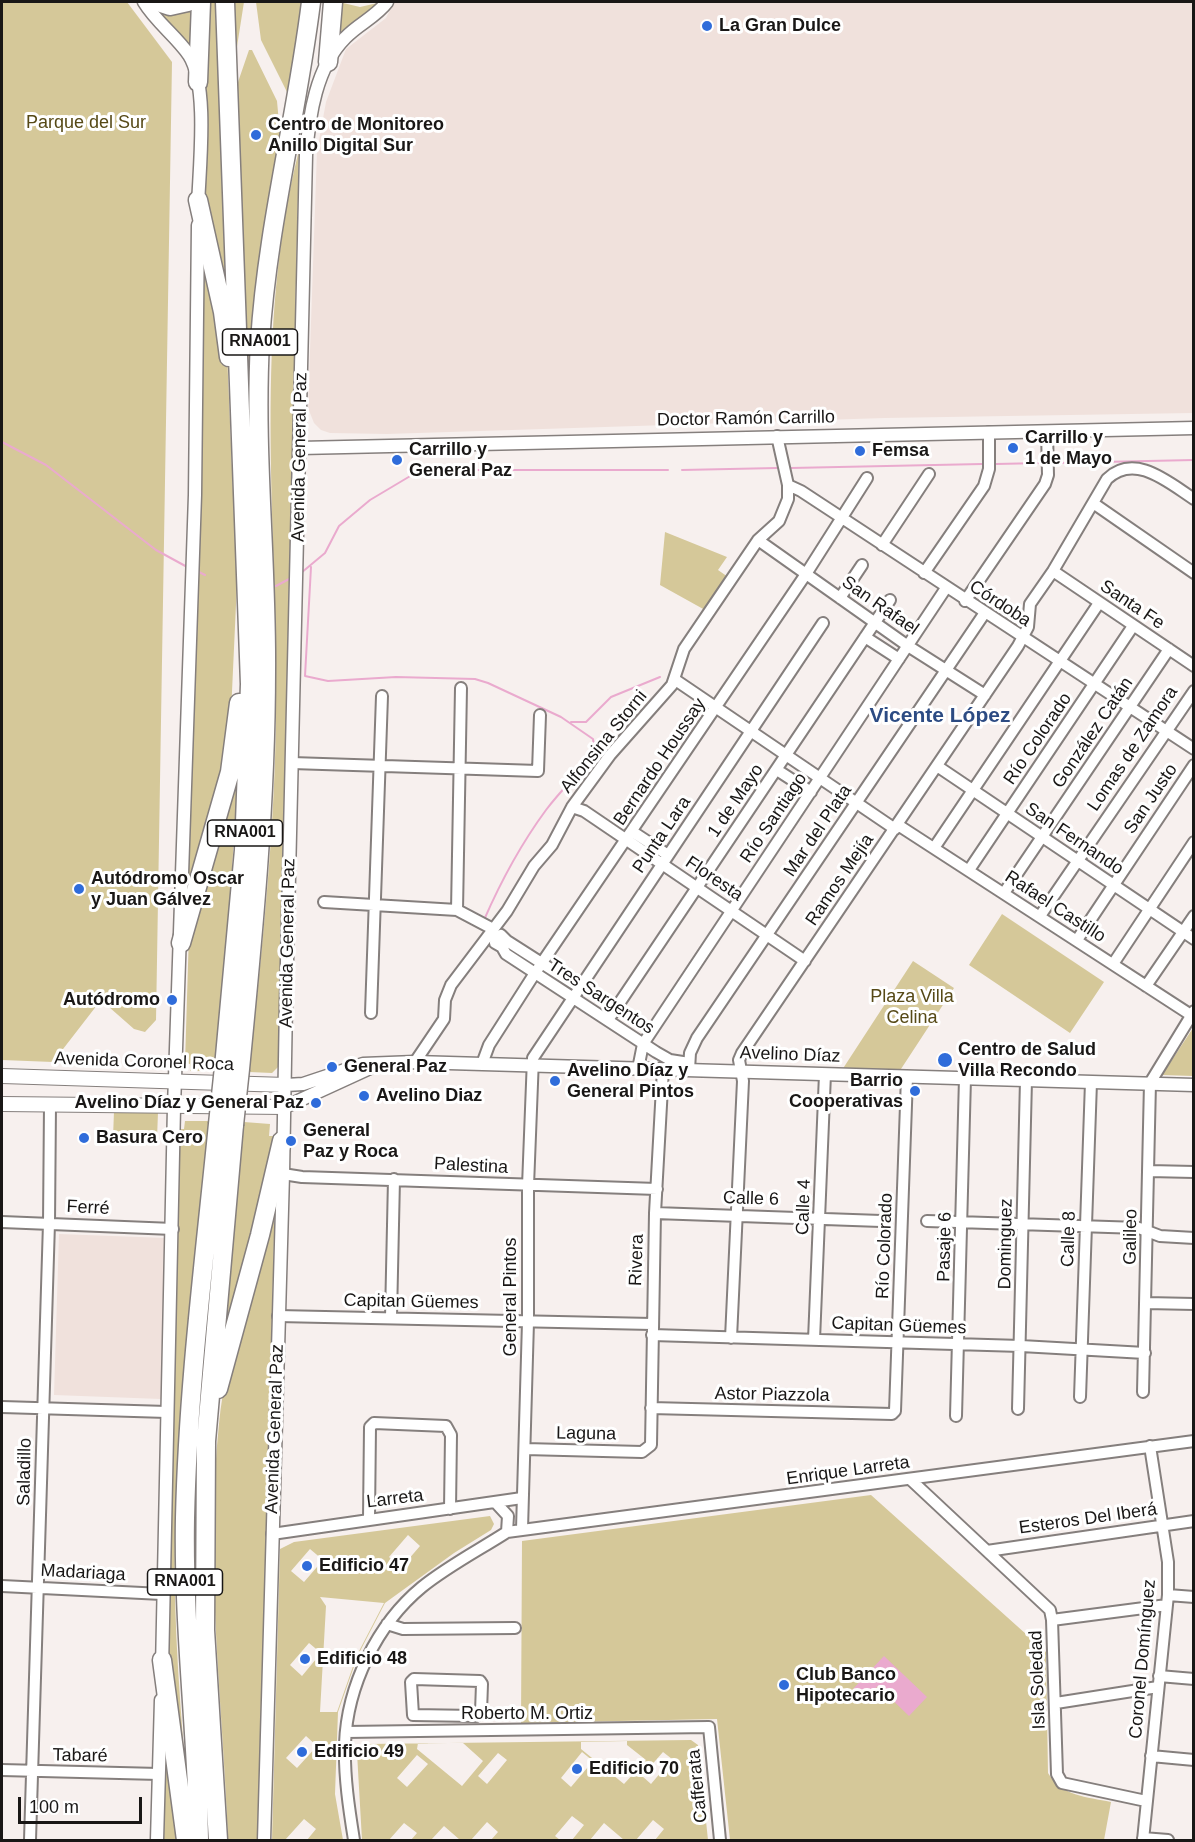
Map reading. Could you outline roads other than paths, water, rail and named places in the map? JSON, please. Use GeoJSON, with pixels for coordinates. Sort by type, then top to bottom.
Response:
{"type":"FeatureCollection","features":[{"type":"Feature","properties":{"kind":"highway"},"geometry":{"type":"LineString","coordinates":[[158,2],[170,6],[188,2]]}},
{"type":"Feature","properties":{"kind":"highway"},"geometry":{"type":"LineString","coordinates":[[198,82],[201,2]]}},
{"type":"Feature","properties":{"kind":"highway","name":"Avenida General Paz"},"geometry":{"type":"LineString","coordinates":[[199,1840],[186,1636],[185,1517],[198,1324],[226,1125],[262,826],[266,670],[256,600],[241,400],[225,2]]}},
{"type":"Feature","properties":{"kind":"highway","name":"Avenida General Paz"},"geometry":{"type":"LineString","coordinates":[[256,600],[263,555],[258,402],[262,307],[311,2]]}},
{"type":"Feature","properties":{"kind":"highway"},"geometry":{"type":"LineString","coordinates":[[328,62],[333,2]]}},
{"type":"Feature","properties":{"kind":"highway"},"geometry":{"type":"LineString","coordinates":[[198,200],[223,312],[231,371],[241,400]]}},
{"type":"Feature","properties":{"kind":"highway"},"geometry":{"type":"LineString","coordinates":[[181,943],[235,747],[256,600]]}},
{"type":"Feature","properties":{"kind":"highway","name":"Avenida General Paz"},"geometry":{"type":"LineString","coordinates":[[218,1840],[205,1607],[206,1441],[226,1125]]}},
{"type":"Feature","properties":{"kind":"highway"},"geometry":{"type":"LineString","coordinates":[[206,1441],[231,1334],[263,1226],[282,1141]]}},
{"type":"Feature","properties":{"kind":"highway"},"geometry":{"type":"LineString","coordinates":[[162,1660],[186,1840]]}},
{"type":"Feature","properties":{"kind":"main road","name":"Avenida Coronel Roca"},"geometry":{"type":"LineString","coordinates":[[2,1076],[286,1085]]}},
{"type":"Feature","properties":{"kind":"main road"},"geometry":{"type":"LineString","coordinates":[[2,1104],[285,1107]]}},
{"type":"Feature","properties":{"kind":"street"},"geometry":{"type":"LineString","coordinates":[[144,2],[190,57],[198,82],[200,118],[193,554],[174,1107],[157,1840]]}},
{"type":"Feature","properties":{"kind":"street","name":"Avenida General Paz"},"geometry":{"type":"LineString","coordinates":[[264,1840],[283,1173],[282,1141],[286,1085],[306,155],[312,111],[328,62],[344,38],[377,13],[387,2]]}},
{"type":"Feature","properties":{"kind":"street","name":"Doctor Ramón Carrillo"},"geometry":{"type":"LineString","coordinates":[[300,448],[1194,428]]}},
{"type":"Feature","properties":{"kind":"street"},"geometry":{"type":"LineString","coordinates":[[965,601],[1045,484],[1048,475],[1047,431]]}},
{"type":"Feature","properties":{"kind":"street"},"geometry":{"type":"LineString","coordinates":[[924,573],[984,486],[989,469],[989,432]]}},
{"type":"Feature","properties":{"kind":"street","name":"Alfonsina Storni"},"geometry":{"type":"LineString","coordinates":[[415,1062],[444,1019],[445,1000],[451,985],[502,918],[534,866],[552,845],[572,807],[610,755],[674,679],[684,649],[758,540],[779,521],[788,499],[788,485],[777,436]]}},
{"type":"Feature","properties":{"kind":"street","name":"Ramos Mejía"},"geometry":{"type":"LineString","coordinates":[[731,1338],[738,1215],[741,1071],[739,1060],[742,1053],[1023,639],[1029,621],[1030,604],[1053,571],[1107,479],[1118,471],[1136,468],[1152,472],[1194,499]]}},
{"type":"Feature","properties":{"kind":"street"},"geometry":{"type":"LineString","coordinates":[[882,545],[929,474]]}},
{"type":"Feature","properties":{"kind":"street","name":"Bernardo Houssay"},"geometry":{"type":"LineString","coordinates":[[482,1064],[489,1045],[535,973],[806,574],[867,478]]}},
{"type":"Feature","properties":{"kind":"street","name":"Córdoba"},"geometry":{"type":"LineString","coordinates":[[788,485],[801,490],[984,614],[1096,682],[1194,749]]}},
{"type":"Feature","properties":{"kind":"street"},"geometry":{"type":"LineString","coordinates":[[1093,503],[1194,573]]}},
{"type":"Feature","properties":{"kind":"street","name":"San Rafael"},"geometry":{"type":"LineString","coordinates":[[758,540],[908,646],[985,695]]}},
{"type":"Feature","properties":{"kind":"street"},"geometry":{"type":"LineString","coordinates":[[840,598],[862,565]]}},
{"type":"Feature","properties":{"kind":"street","name":"Santa Fe"},"geometry":{"type":"LineString","coordinates":[[1053,571],[1194,666]]}},
{"type":"Feature","properties":{"kind":"street","name":"Río Santiago"},"geometry":{"type":"LineString","coordinates":[[638,1069],[643,1044],[946,588]]}},
{"type":"Feature","properties":{"kind":"street","name":"1 de Mayo"},"geometry":{"type":"LineString","coordinates":[[608,1020],[890,600]]}},
{"type":"Feature","properties":{"kind":"street"},"geometry":{"type":"LineString","coordinates":[[934,848],[1059,659],[1099,603]]}},
{"type":"Feature","properties":{"kind":"street","name":"Mar del Plata"},"geometry":{"type":"LineString","coordinates":[[689,1067],[697,1038],[984,614]]}},
{"type":"Feature","properties":{"kind":"street","name":"Punta Lara"},"geometry":{"type":"LineString","coordinates":[[531,1066],[532,1058],[822,623]]}},
{"type":"Feature","properties":{"kind":"street","name":"Río Colorado"},"geometry":{"type":"LineString","coordinates":[[969,870],[1133,626]]}},
{"type":"Feature","properties":{"kind":"street"},"geometry":{"type":"LineString","coordinates":[[865,637],[898,659]]}},
{"type":"Feature","properties":{"kind":"street","name":"González Catán"},"geometry":{"type":"LineString","coordinates":[[1004,893],[1169,649]]}},
{"type":"Feature","properties":{"kind":"street","name":"Rafael Castillo"},"geometry":{"type":"LineString","coordinates":[[674,679],[856,802],[969,870],[1146,986],[1193,1014]]}},
{"type":"Feature","properties":{"kind":"street"},"geometry":{"type":"LineString","coordinates":[[457,910],[461,688]]}},
{"type":"Feature","properties":{"kind":"street","name":"Lomas de Zamora"},"geometry":{"type":"LineString","coordinates":[[1040,916],[1194,691]]}},
{"type":"Feature","properties":{"kind":"street"},"geometry":{"type":"LineString","coordinates":[[372,1013],[382,696]]}},
{"type":"Feature","properties":{"kind":"street"},"geometry":{"type":"LineString","coordinates":[[292,763],[538,771],[540,715]]}},
{"type":"Feature","properties":{"kind":"street","name":"San Justo"},"geometry":{"type":"LineString","coordinates":[[1077,940],[1194,765]]}},
{"type":"Feature","properties":{"kind":"street","name":"San Fernando"},"geometry":{"type":"LineString","coordinates":[[937,766],[1194,939]]}},
{"type":"Feature","properties":{"kind":"street"},"geometry":{"type":"LineString","coordinates":[[777,770],[812,792]]}},
{"type":"Feature","properties":{"kind":"street"},"geometry":{"type":"LineString","coordinates":[[572,807],[584,811],[629,836]]}},
{"type":"Feature","properties":{"kind":"street","name":"Floresta"},"geometry":{"type":"LineString","coordinates":[[629,836],[665,859],[698,888],[805,961]]}},
{"type":"Feature","properties":{"kind":"street"},"geometry":{"type":"LineString","coordinates":[[1113,964],[1194,842]]}},
{"type":"Feature","properties":{"kind":"street"},"geometry":{"type":"LineString","coordinates":[[324,902],[457,910],[493,929]]}},
{"type":"Feature","properties":{"kind":"street"},"geometry":{"type":"LineString","coordinates":[[1146,986],[1194,916]]}},
{"type":"Feature","properties":{"kind":"street"},"geometry":{"type":"LineString","coordinates":[[502,918],[506,924],[504,941]]}},
{"type":"Feature","properties":{"kind":"street","name":"Tres Sargentos"},"geometry":{"type":"LineString","coordinates":[[504,941],[543,962],[579,987]]}},
{"type":"Feature","properties":{"kind":"street","name":"Tres Sargentos"},"geometry":{"type":"LineString","coordinates":[[504,941],[506,954],[643,1044],[670,1060],[689,1067]]}},
{"type":"Feature","properties":{"kind":"street"},"geometry":{"type":"LineString","coordinates":[[1150,1083],[1193,1014]]}},
{"type":"Feature","properties":{"kind":"street","name":"Avelino Díaz"},"geometry":{"type":"LineString","coordinates":[[285,1107],[386,1062]]}},
{"type":"Feature","properties":{"kind":"street","name":"Avelino Díaz"},"geometry":{"type":"LineString","coordinates":[[286,1085],[303,1084],[353,1066],[386,1062],[663,1070],[689,1067],[908,1077],[1194,1085]]}},
{"type":"Feature","properties":{"kind":"street","name":"General Pintos"},"geometry":{"type":"LineString","coordinates":[[522,1529],[528,1322],[531,1066]]}},
{"type":"Feature","properties":{"kind":"street","name":"Rivera"},"geometry":{"type":"LineString","coordinates":[[647,1450],[651,1445],[652,1329],[663,1070]]}},
{"type":"Feature","properties":{"kind":"street","name":"Calle 4"},"geometry":{"type":"LineString","coordinates":[[814,1340],[825,1074]]}},
{"type":"Feature","properties":{"kind":"street","name":"Río Colorado"},"geometry":{"type":"LineString","coordinates":[[892,1414],[897,1408],[897,1343],[908,1077]]}},
{"type":"Feature","properties":{"kind":"street","name":"Pasaje 6"},"geometry":{"type":"LineString","coordinates":[[956,1416],[960,1345],[965,1078]]}},
{"type":"Feature","properties":{"kind":"street","name":"Dominguez"},"geometry":{"type":"LineString","coordinates":[[1018,1409],[1026,1080]]}},
{"type":"Feature","properties":{"kind":"street","name":"Calle 8"},"geometry":{"type":"LineString","coordinates":[[1080,1397],[1091,1082]]}},
{"type":"Feature","properties":{"kind":"street","name":"Galileo"},"geometry":{"type":"LineString","coordinates":[[1143,1392],[1150,1083]]}},
{"type":"Feature","properties":{"kind":"street","name":"Saladillo"},"geometry":{"type":"LineString","coordinates":[[30,1840],[49,1223],[50,1105]]}},
{"type":"Feature","properties":{"kind":"street"},"geometry":{"type":"LineString","coordinates":[[1149,1171],[1194,1172]]}},
{"type":"Feature","properties":{"kind":"street","name":"Palestina"},"geometry":{"type":"LineString","coordinates":[[283,1173],[302,1177],[657,1189]]}},
{"type":"Feature","properties":{"kind":"street"},"geometry":{"type":"LineString","coordinates":[[391,1317],[394,1179]]}},
{"type":"Feature","properties":{"kind":"street","name":"Calle 6"},"geometry":{"type":"LineString","coordinates":[[656,1213],[881,1221]]}},
{"type":"Feature","properties":{"kind":"street"},"geometry":{"type":"LineString","coordinates":[[927,1221],[1023,1222],[1139,1228],[1160,1236],[1194,1238]]}},
{"type":"Feature","properties":{"kind":"street","name":"Ferré"},"geometry":{"type":"LineString","coordinates":[[2,1222],[172,1229]]}},
{"type":"Feature","properties":{"kind":"street"},"geometry":{"type":"LineString","coordinates":[[1146,1303],[1194,1304]]}},
{"type":"Feature","properties":{"kind":"street","name":"Capitan Güemes"},"geometry":{"type":"LineString","coordinates":[[278,1316],[528,1322],[652,1329],[731,1338],[1021,1346],[1145,1353]]}},
{"type":"Feature","properties":{"kind":"street"},"geometry":{"type":"LineString","coordinates":[[2,1407],[167,1412]]}},
{"type":"Feature","properties":{"kind":"street","name":"Astor Piazzola"},"geometry":{"type":"LineString","coordinates":[[651,1408],[892,1414]]}},
{"type":"Feature","properties":{"kind":"street"},"geometry":{"type":"LineString","coordinates":[[369,1518],[370,1427],[374,1423],[446,1426],[451,1435],[450,1509]]}},
{"type":"Feature","properties":{"kind":"street","name":"Enrique Larreta"},"geometry":{"type":"LineString","coordinates":[[507,1532],[1194,1441]]}},
{"type":"Feature","properties":{"kind":"street","name":"Coronel Domínguez"},"geometry":{"type":"LineString","coordinates":[[1143,1839],[1168,1600],[1163,1524],[1150,1446]]}},
{"type":"Feature","properties":{"kind":"street","name":"Laguna"},"geometry":{"type":"LineString","coordinates":[[525,1449],[647,1450]]}},
{"type":"Feature","properties":{"kind":"street","name":"Isla Soledad"},"geometry":{"type":"LineString","coordinates":[[910,1479],[1046,1604],[1052,1620],[1058,1774],[1062,1783],[1146,1801]]}},
{"type":"Feature","properties":{"kind":"street","name":"Larreta"},"geometry":{"type":"LineString","coordinates":[[272,1534],[369,1518],[522,1498]]}},
{"type":"Feature","properties":{"kind":"street"},"geometry":{"type":"LineString","coordinates":[[354,1840],[345,1775],[346,1732],[354,1692],[375,1644],[387,1624],[423,1587],[507,1532],[508,1516],[496,1503]]}},
{"type":"Feature","properties":{"kind":"street","name":"Esteros Del Iberá"},"geometry":{"type":"LineString","coordinates":[[987,1551],[1194,1521]]}},
{"type":"Feature","properties":{"kind":"street","name":"Madariaga"},"geometry":{"type":"LineString","coordinates":[[2,1586],[162,1594]]}},
{"type":"Feature","properties":{"kind":"street"},"geometry":{"type":"LineString","coordinates":[[1052,1620],[1168,1600],[1194,1598]]}},
{"type":"Feature","properties":{"kind":"street"},"geometry":{"type":"LineString","coordinates":[[387,1624],[403,1629],[515,1628]]}},
{"type":"Feature","properties":{"kind":"street"},"geometry":{"type":"LineString","coordinates":[[414,1679],[480,1681],[482,1684],[479,1716],[446,1716],[413,1714],[411,1682],[414,1679]]}},
{"type":"Feature","properties":{"kind":"street"},"geometry":{"type":"LineString","coordinates":[[1056,1703],[1159,1681],[1194,1679]]}},
{"type":"Feature","properties":{"kind":"street"},"geometry":{"type":"LineString","coordinates":[[445,1731],[446,1716]]}},
{"type":"Feature","properties":{"kind":"street","name":"Roberto M. Ortiz"},"geometry":{"type":"LineString","coordinates":[[346,1732],[709,1727]]}},
{"type":"Feature","properties":{"kind":"street","name":"Cafferata"},"geometry":{"type":"LineString","coordinates":[[709,1727],[720,1840]]}},
{"type":"Feature","properties":{"kind":"street"},"geometry":{"type":"LineString","coordinates":[[1151,1756],[1194,1760]]}},
{"type":"Feature","properties":{"kind":"street","name":"Tabaré"},"geometry":{"type":"LineString","coordinates":[[2,1770],[159,1774]]}},
{"type":"Feature","properties":{"kind":"street"},"geometry":{"type":"LineString","coordinates":[[1143,1839],[1168,1840]]}},
{"type":"Feature","properties":{"kind":"waterway"},"geometry":{"type":"LineString","coordinates":[[2,442],[46,465],[156,550],[189,568]]}},
{"type":"Feature","properties":{"kind":"waterway"},"geometry":{"type":"LineString","coordinates":[[1055,463],[1194,460]]}},
{"type":"Feature","properties":{"kind":"waterway"},"geometry":{"type":"LineString","coordinates":[[996,464],[1042,463]]}},
{"type":"Feature","properties":{"kind":"waterway"},"geometry":{"type":"LineString","coordinates":[[791,468],[982,464]]}},
{"type":"Feature","properties":{"kind":"waterway"},"geometry":{"type":"LineString","coordinates":[[682,470],[777,468]]}},
{"type":"Feature","properties":{"kind":"waterway"},"geometry":{"type":"LineString","coordinates":[[301,573],[325,553],[339,526],[370,500],[417,472],[439,470],[668,470]]}},
{"type":"Feature","properties":{"kind":"waterway"},"geometry":{"type":"LineString","coordinates":[[311,567],[305,676],[328,681],[396,677],[475,679],[561,717],[593,739],[595,753],[552,803],[528,836],[497,891],[484,920]]}},
{"type":"Feature","properties":{"kind":"waterway"},"geometry":{"type":"LineString","coordinates":[[197,571],[205,575]]}},
{"type":"Feature","properties":{"kind":"waterway"},"geometry":{"type":"LineString","coordinates":[[276,586],[291,578]]}},
{"type":"Feature","properties":{"kind":"waterway"},"geometry":{"type":"LineString","coordinates":[[571,722],[586,722],[611,697],[660,677]]}},
{"type":"Feature","properties":{"kind":"place","name":"La Gran Dulce"},"geometry":{"type":"Point","coordinates":[707,26]}},
{"type":"Feature","properties":{"kind":"place","name":"Centro de Monitoreo Anillo Digital Sur"},"geometry":{"type":"Point","coordinates":[256,135]}},
{"type":"Feature","properties":{"kind":"place","name":"Carrillo y 1 de Mayo"},"geometry":{"type":"Point","coordinates":[1013,448]}},
{"type":"Feature","properties":{"kind":"place","name":"Femsa"},"geometry":{"type":"Point","coordinates":[860,451]}},
{"type":"Feature","properties":{"kind":"place","name":"Carrillo y General Paz"},"geometry":{"type":"Point","coordinates":[397,460]}},
{"type":"Feature","properties":{"kind":"place","name":"Autódromo Oscar y Juan Gálvez"},"geometry":{"type":"Point","coordinates":[79,889]}},
{"type":"Feature","properties":{"kind":"place","name":"Autódromo"},"geometry":{"type":"Point","coordinates":[172,1000]}},
{"type":"Feature","properties":{"kind":"place","name":"Centro de Salud Villa Recondo"},"geometry":{"type":"Point","coordinates":[945,1060]}},
{"type":"Feature","properties":{"kind":"place","name":"General Paz"},"geometry":{"type":"Point","coordinates":[332,1067]}},
{"type":"Feature","properties":{"kind":"place","name":"Avelino Díaz y General Pintos"},"geometry":{"type":"Point","coordinates":[555,1081]}},
{"type":"Feature","properties":{"kind":"place","name":"Barrio Cooperativas"},"geometry":{"type":"Point","coordinates":[915,1091]}},
{"type":"Feature","properties":{"kind":"place","name":"Avelino Diaz"},"geometry":{"type":"Point","coordinates":[364,1096]}},
{"type":"Feature","properties":{"kind":"place","name":"Avelino Díaz y General Paz"},"geometry":{"type":"Point","coordinates":[316,1103]}},
{"type":"Feature","properties":{"kind":"place","name":"Basura Cero"},"geometry":{"type":"Point","coordinates":[84,1138]}},
{"type":"Feature","properties":{"kind":"place","name":"General Paz y Roca"},"geometry":{"type":"Point","coordinates":[291,1141]}},
{"type":"Feature","properties":{"kind":"place","name":"Edificio 47"},"geometry":{"type":"Point","coordinates":[307,1566]}},
{"type":"Feature","properties":{"kind":"place","name":"Edificio 48"},"geometry":{"type":"Point","coordinates":[305,1659]}},
{"type":"Feature","properties":{"kind":"place","name":"Club Banco Hipotecario"},"geometry":{"type":"Point","coordinates":[784,1685]}},
{"type":"Feature","properties":{"kind":"place","name":"Edificio 49"},"geometry":{"type":"Point","coordinates":[302,1752]}},
{"type":"Feature","properties":{"kind":"place","name":"Edificio 70"},"geometry":{"type":"Point","coordinates":[577,1769]}},
{"type":"Feature","properties":{"kind":"district","name":"Vicente López"},"geometry":{"type":"Point","coordinates":[940,716]}},
{"type":"Feature","properties":{"kind":"park label","name":"Parque del Sur"},"geometry":{"type":"Point","coordinates":[86,123]}},
{"type":"Feature","properties":{"kind":"park label","name":"Plaza Villa Celina"},"geometry":{"type":"Point","coordinates":[912,1007]}}]}
